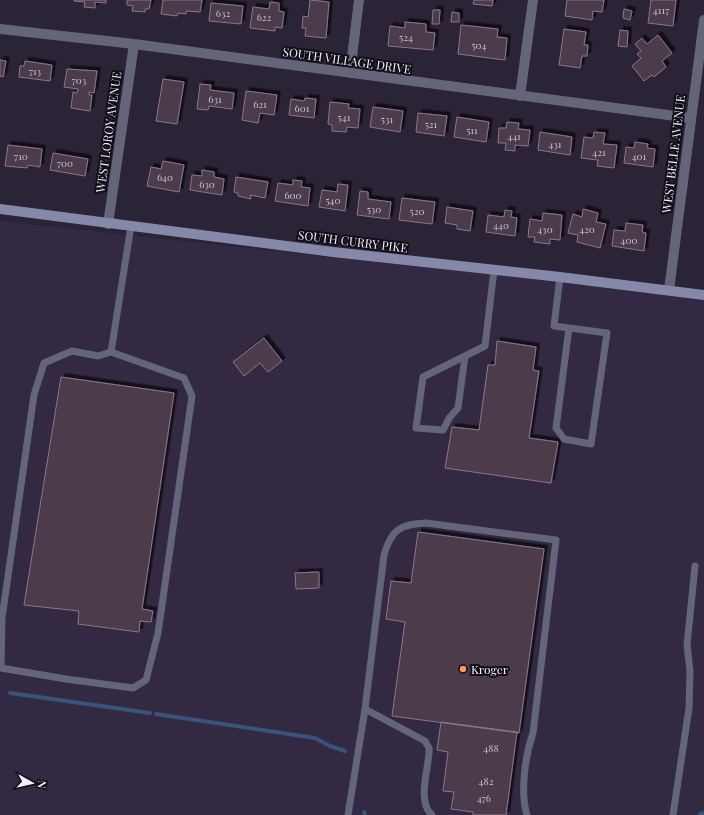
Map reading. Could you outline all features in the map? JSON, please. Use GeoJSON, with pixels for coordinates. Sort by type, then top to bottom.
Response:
{"type":"FeatureCollection","features":[{"type":"Feature","properties":{"kind":"main road","name":"SOUTH CURRY PIKE"},"geometry":{"type":"LineString","coordinates":[[0,210],[333,252],[669,290],[704,296]]}},
{"type":"Feature","properties":{"kind":"street"},"geometry":{"type":"LineString","coordinates":[[350,74],[360,0]]}},
{"type":"Feature","properties":{"kind":"street"},"geometry":{"type":"LineString","coordinates":[[520,96],[533,0]]}},
{"type":"Feature","properties":{"kind":"street","name":"WEST BELLE AVENUE"},"geometry":{"type":"LineString","coordinates":[[669,290],[704,20]]}},
{"type":"Feature","properties":{"kind":"street","name":"SOUTH VILLAGE DRIVE"},"geometry":{"type":"LineString","coordinates":[[0,29],[134,44],[350,74],[691,118]]}},
{"type":"Feature","properties":{"kind":"street","name":"WEST LOROY AVENUE"},"geometry":{"type":"LineString","coordinates":[[108,224],[134,44]]}},
{"type":"Feature","properties":{"kind":"lane"},"geometry":{"type":"LineString","coordinates":[[111,352],[131,226]]}},
{"type":"Feature","properties":{"kind":"lane"},"geometry":{"type":"LineString","coordinates":[[465,356],[458,408],[450,417],[443,430],[416,428],[423,377],[465,356],[485,346],[494,270]]}},
{"type":"Feature","properties":{"kind":"lane"},"geometry":{"type":"LineString","coordinates":[[560,277],[554,326],[607,333],[590,444],[564,439],[556,428],[569,328]]}},
{"type":"Feature","properties":{"kind":"lane"},"geometry":{"type":"LineString","coordinates":[[72,351],[98,356],[111,352],[184,378],[192,396],[158,633],[146,680],[133,688],[0,670],[2,618],[20,492],[34,395],[44,363],[72,351]]}},
{"type":"Feature","properties":{"kind":"lane"},"geometry":{"type":"LineString","coordinates":[[348,815],[365,709],[384,555],[388,541],[397,530],[411,524],[426,523],[556,540],[533,734],[529,745],[523,791],[525,808],[528,815]]}},
{"type":"Feature","properties":{"kind":"lane"},"geometry":{"type":"LineString","coordinates":[[674,815],[689,708],[690,671],[687,645],[695,566]]}},
{"type":"Feature","properties":{"kind":"lane"},"geometry":{"type":"LineString","coordinates":[[365,709],[425,741],[429,748],[429,753],[424,800],[429,812],[432,815]]}},
{"type":"Feature","properties":{"kind":"shaded area"},"geometry":{"type":"Polygon","coordinates":[[[0,221],[375,262],[704,293],[704,815],[0,815],[0,221]]]}},
{"type":"Feature","properties":{"kind":"building"},"geometry":{"type":"Polygon","coordinates":[[[74,0],[106,0],[106,3],[95,2],[95,8],[84,7],[85,2],[74,0]]]}},
{"type":"Feature","properties":{"kind":"building"},"geometry":{"type":"Polygon","coordinates":[[[127,0],[151,0],[149,9],[145,9],[145,12],[132,11],[133,6],[127,5],[127,0]]]}},
{"type":"Feature","properties":{"kind":"building"},"geometry":{"type":"Polygon","coordinates":[[[163,0],[202,0],[200,12],[186,11],[186,14],[178,13],[177,16],[161,14],[163,0]]]}},
{"type":"Feature","properties":{"kind":"building"},"geometry":{"type":"Polygon","coordinates":[[[310,0],[329,2],[326,38],[305,36],[306,28],[302,28],[303,16],[308,17],[310,0]]]}},
{"type":"Feature","properties":{"kind":"building"},"geometry":{"type":"Polygon","coordinates":[[[474,0],[493,0],[492,6],[473,4],[474,0]]]}},
{"type":"Feature","properties":{"kind":"building"},"geometry":{"type":"Polygon","coordinates":[[[567,0],[604,0],[602,12],[593,11],[592,20],[565,16],[567,0]]]}},
{"type":"Feature","properties":{"kind":"building"},"geometry":{"type":"Polygon","coordinates":[[[651,0],[676,0],[673,26],[648,23],[651,0]]]}},
{"type":"Feature","properties":{"kind":"building"},"geometry":{"type":"Polygon","coordinates":[[[270,2],[279,3],[279,11],[284,12],[282,28],[275,27],[275,31],[250,28],[253,7],[269,9],[270,2]]]}},
{"type":"Feature","properties":{"kind":"building"},"geometry":{"type":"Polygon","coordinates":[[[211,3],[243,6],[241,24],[209,21],[211,3]]]}},
{"type":"Feature","properties":{"kind":"building"},"geometry":{"type":"Polygon","coordinates":[[[624,9],[632,11],[630,20],[623,18],[624,9]]]}},
{"type":"Feature","properties":{"kind":"building"},"geometry":{"type":"Polygon","coordinates":[[[433,10],[440,10],[439,24],[432,24],[433,10]]]}},
{"type":"Feature","properties":{"kind":"building"},"geometry":{"type":"Polygon","coordinates":[[[452,12],[459,13],[459,22],[451,22],[452,12]]]}},
{"type":"Feature","properties":{"kind":"building"},"geometry":{"type":"Polygon","coordinates":[[[405,22],[426,24],[426,32],[435,33],[433,50],[388,46],[390,26],[405,28],[405,22]]]}},
{"type":"Feature","properties":{"kind":"building"},"geometry":{"type":"Polygon","coordinates":[[[461,25],[498,29],[497,37],[507,38],[505,60],[458,54],[461,25]]]}},
{"type":"Feature","properties":{"kind":"building"},"geometry":{"type":"Polygon","coordinates":[[[564,29],[586,32],[584,45],[588,45],[587,56],[582,56],[580,68],[559,65],[564,29]]]}},
{"type":"Feature","properties":{"kind":"building"},"geometry":{"type":"Polygon","coordinates":[[[620,30],[628,31],[627,47],[618,46],[620,30]]]}},
{"type":"Feature","properties":{"kind":"building"},"geometry":{"type":"Polygon","coordinates":[[[658,35],[672,53],[662,61],[666,67],[654,77],[652,75],[644,81],[632,66],[641,58],[637,54],[641,51],[635,44],[642,38],[647,44],[658,35]]]}},
{"type":"Feature","properties":{"kind":"building"},"geometry":{"type":"Polygon","coordinates":[[[0,60],[6,61],[3,77],[0,76],[0,60]]]}},
{"type":"Feature","properties":{"kind":"building"},"geometry":{"type":"Polygon","coordinates":[[[25,61],[52,65],[50,81],[19,77],[20,66],[24,66],[25,61]]]}},
{"type":"Feature","properties":{"kind":"building"},"geometry":{"type":"Polygon","coordinates":[[[67,69],[97,71],[94,93],[89,92],[89,95],[92,95],[90,111],[71,108],[73,92],[77,93],[78,89],[64,87],[67,69]]]}},
{"type":"Feature","properties":{"kind":"building"},"geometry":{"type":"Polygon","coordinates":[[[163,79],[184,82],[177,124],[156,121],[163,79]]]}},
{"type":"Feature","properties":{"kind":"building"},"geometry":{"type":"Polygon","coordinates":[[[200,84],[211,85],[210,90],[234,93],[232,109],[209,106],[208,110],[197,109],[200,84]]]}},
{"type":"Feature","properties":{"kind":"building"},"geometry":{"type":"Polygon","coordinates":[[[246,91],[277,95],[274,115],[260,113],[258,123],[242,120],[246,91]]]}},
{"type":"Feature","properties":{"kind":"building"},"geometry":{"type":"Polygon","coordinates":[[[305,98],[316,99],[314,118],[289,115],[291,99],[304,101],[305,98]]]}},
{"type":"Feature","properties":{"kind":"building"},"geometry":{"type":"Polygon","coordinates":[[[330,102],[349,104],[348,108],[360,109],[358,128],[347,127],[346,132],[332,131],[332,125],[328,124],[330,102]]]}},
{"type":"Feature","properties":{"kind":"building"},"geometry":{"type":"Polygon","coordinates":[[[373,107],[403,111],[400,132],[370,127],[373,107]]]}},
{"type":"Feature","properties":{"kind":"building"},"geometry":{"type":"Polygon","coordinates":[[[418,113],[447,116],[444,136],[416,132],[418,113]]]}},
{"type":"Feature","properties":{"kind":"building"},"geometry":{"type":"Polygon","coordinates":[[[457,117],[489,122],[486,142],[454,137],[457,117]]]}},
{"type":"Feature","properties":{"kind":"building"},"geometry":{"type":"Polygon","coordinates":[[[507,122],[519,123],[518,129],[530,130],[528,146],[515,145],[515,151],[505,150],[506,143],[498,143],[499,128],[506,128],[507,122]]]}},
{"type":"Feature","properties":{"kind":"building"},"geometry":{"type":"Polygon","coordinates":[[[540,132],[572,137],[570,155],[538,150],[540,132]]]}},
{"type":"Feature","properties":{"kind":"building"},"geometry":{"type":"Polygon","coordinates":[[[594,132],[605,133],[603,144],[617,145],[614,168],[597,166],[598,160],[581,158],[584,137],[593,138],[594,132]]]}},
{"type":"Feature","properties":{"kind":"building"},"geometry":{"type":"Polygon","coordinates":[[[635,142],[648,144],[647,148],[655,149],[653,167],[624,163],[626,147],[634,148],[635,142]]]}},
{"type":"Feature","properties":{"kind":"building"},"geometry":{"type":"Polygon","coordinates":[[[8,145],[42,149],[40,167],[28,165],[27,168],[5,166],[8,145]]]}},
{"type":"Feature","properties":{"kind":"building"},"geometry":{"type":"Polygon","coordinates":[[[53,153],[88,159],[85,176],[50,170],[53,153]]]}},
{"type":"Feature","properties":{"kind":"building"},"geometry":{"type":"Polygon","coordinates":[[[163,161],[184,165],[179,192],[147,186],[151,167],[161,169],[163,161]]]}},
{"type":"Feature","properties":{"kind":"building"},"geometry":{"type":"Polygon","coordinates":[[[202,170],[214,172],[214,177],[224,179],[222,195],[190,190],[192,175],[202,176],[202,170]]]}},
{"type":"Feature","properties":{"kind":"building"},"geometry":{"type":"Polygon","coordinates":[[[236,177],[268,182],[265,198],[250,195],[251,199],[238,196],[238,193],[234,192],[236,177]]]}},
{"type":"Feature","properties":{"kind":"building"},"geometry":{"type":"Polygon","coordinates":[[[293,180],[302,181],[301,187],[310,188],[308,206],[275,201],[278,183],[293,185],[293,180]]]}},
{"type":"Feature","properties":{"kind":"building"},"geometry":{"type":"Polygon","coordinates":[[[338,184],[348,185],[345,211],[319,207],[322,190],[337,192],[338,184]]]}},
{"type":"Feature","properties":{"kind":"building"},"geometry":{"type":"Polygon","coordinates":[[[360,191],[368,192],[368,199],[391,202],[389,219],[357,215],[360,191]]]}},
{"type":"Feature","properties":{"kind":"building"},"geometry":{"type":"Polygon","coordinates":[[[402,198],[435,202],[432,224],[399,220],[402,198]]]}},
{"type":"Feature","properties":{"kind":"building"},"geometry":{"type":"Polygon","coordinates":[[[447,207],[473,211],[470,231],[457,229],[457,225],[445,223],[447,207]]]}},
{"type":"Feature","properties":{"kind":"building"},"geometry":{"type":"Polygon","coordinates":[[[583,209],[598,213],[596,222],[606,224],[600,248],[577,242],[578,235],[568,233],[573,214],[582,217],[583,209]]]}},
{"type":"Feature","properties":{"kind":"building"},"geometry":{"type":"Polygon","coordinates":[[[505,210],[512,211],[511,217],[517,218],[515,236],[486,232],[488,215],[504,217],[505,210]]]}},
{"type":"Feature","properties":{"kind":"building"},"geometry":{"type":"Polygon","coordinates":[[[543,213],[562,215],[560,240],[550,239],[550,244],[534,242],[535,237],[528,237],[530,219],[542,221],[543,213]]]}},
{"type":"Feature","properties":{"kind":"building"},"geometry":{"type":"Polygon","coordinates":[[[626,223],[643,225],[642,232],[646,233],[644,251],[612,246],[614,230],[625,231],[626,223]]]}},
{"type":"Feature","properties":{"kind":"building"},"geometry":{"type":"Polygon","coordinates":[[[264,338],[282,361],[268,372],[260,363],[244,376],[233,362],[264,338]]]}},
{"type":"Feature","properties":{"kind":"building"},"geometry":{"type":"Polygon","coordinates":[[[497,341],[536,347],[533,370],[539,371],[529,438],[558,442],[551,483],[445,468],[452,427],[479,430],[488,365],[495,365],[497,341]]]}},
{"type":"Feature","properties":{"kind":"building"},"geometry":{"type":"Polygon","coordinates":[[[61,377],[174,393],[142,609],[153,611],[151,622],[140,621],[139,632],[78,624],[79,611],[24,605],[61,377]]]}},
{"type":"Feature","properties":{"kind":"building","name":"Kroger"},"geometry":{"type":"Polygon","coordinates":[[[418,532],[544,549],[519,733],[392,716],[405,622],[386,619],[391,581],[411,583],[418,532]]]}},
{"type":"Feature","properties":{"kind":"building"},"geometry":{"type":"Polygon","coordinates":[[[319,572],[319,588],[296,589],[295,573],[319,572]]]}},
{"type":"Feature","properties":{"kind":"building"},"geometry":{"type":"Polygon","coordinates":[[[441,722],[517,732],[506,815],[473,815],[473,812],[451,809],[454,792],[443,791],[448,752],[437,750],[441,722]]]}},
{"type":"Feature","properties":{"kind":"waterway"},"geometry":{"type":"LineString","coordinates":[[10,693],[150,713]]}},
{"type":"Feature","properties":{"kind":"waterway"},"geometry":{"type":"LineString","coordinates":[[156,714],[315,738],[330,746],[345,751]]}},
{"type":"Feature","properties":{"kind":"waterway"},"geometry":{"type":"LineString","coordinates":[[700,815],[704,813]]}},
{"type":"Feature","properties":{"kind":"place","name":"Kroger"},"geometry":{"type":"Point","coordinates":[463,669]}}]}
